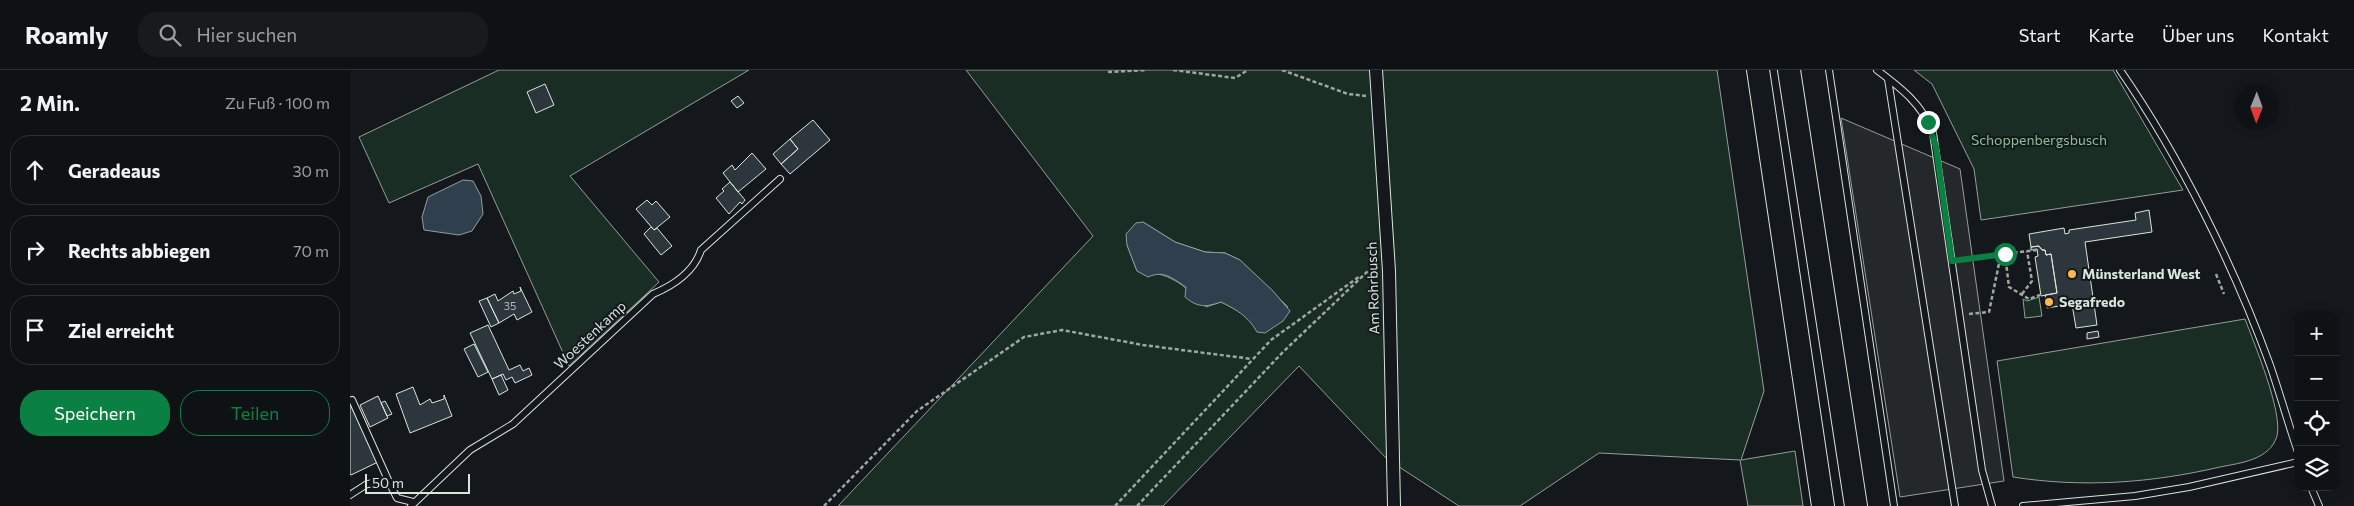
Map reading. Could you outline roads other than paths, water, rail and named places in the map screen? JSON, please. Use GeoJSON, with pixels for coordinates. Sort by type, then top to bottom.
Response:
{"type":"FeatureCollection","features":[{"type":"Feature","properties":{"kind":"highway"},"geometry":{"type":"LineString","coordinates":[[1758,70],[1823,506]]}},
{"type":"Feature","properties":{"kind":"highway"},"geometry":{"type":"LineString","coordinates":[[1789,70],[1856,506]]}},
{"type":"Feature","properties":{"kind":"street","name":"Am Rohrbusch"},"geometry":{"type":"LineString","coordinates":[[1376,70],[1388,272],[1394,506]]}},
{"type":"Feature","properties":{"kind":"lane"},"geometry":{"type":"LineString","coordinates":[[1829,70],[1894,506]]}},
{"type":"Feature","properties":{"kind":"lane"},"geometry":{"type":"LineString","coordinates":[[1877,70],[1910,95],[1921,109],[1931,128],[1982,470],[1992,506]]}},
{"type":"Feature","properties":{"kind":"lane"},"geometry":{"type":"LineString","coordinates":[[2120,70],[2190,188],[2232,271],[2270,365],[2296,446]]}},
{"type":"Feature","properties":{"kind":"lane"},"geometry":{"type":"LineString","coordinates":[[1888,78],[1955,506]]}},
{"type":"Feature","properties":{"kind":"lane","name":"Woestenkamp"},"geometry":{"type":"LineString","coordinates":[[412,504],[470,450],[513,424],[653,294],[671,286],[698,261],[701,250],[780,179]]}},
{"type":"Feature","properties":{"kind":"lane"},"geometry":{"type":"LineString","coordinates":[[352,400],[397,498],[412,504]]}},
{"type":"Feature","properties":{"kind":"lane"},"geometry":{"type":"LineString","coordinates":[[2023,506],[2135,496],[2294,463]]}},
{"type":"Feature","properties":{"kind":"lane"},"geometry":{"type":"LineString","coordinates":[[350,495],[367,484],[389,482]]}},
{"type":"Feature","properties":{"kind":"lane"},"geometry":{"type":"LineString","coordinates":[[2313,491],[2319,506]]}},
{"type":"Feature","properties":{"kind":"water"},"geometry":{"type":"Polygon","coordinates":[[[463,180],[473,181],[481,196],[483,214],[472,231],[459,235],[424,230],[422,217],[428,197],[463,180]]]}},
{"type":"Feature","properties":{"kind":"water"},"geometry":{"type":"Polygon","coordinates":[[[1143,222],[1175,242],[1205,252],[1225,253],[1240,260],[1273,291],[1290,311],[1283,321],[1265,333],[1257,332],[1246,318],[1227,305],[1221,302],[1206,306],[1198,305],[1185,297],[1186,287],[1172,278],[1159,274],[1148,277],[1137,271],[1127,245],[1126,234],[1136,223],[1143,222]]]}},
{"type":"Feature","properties":{"kind":"place","name":"Münsterland West"},"geometry":{"type":"Point","coordinates":[2072,274]}},
{"type":"Feature","properties":{"kind":"place","name":"Segafredo"},"geometry":{"type":"Point","coordinates":[2049,302]}},
{"type":"Feature","properties":{"kind":"park label","name":"Schoppenbergsbusch"},"geometry":{"type":"Point","coordinates":[2039,140]}}]}
